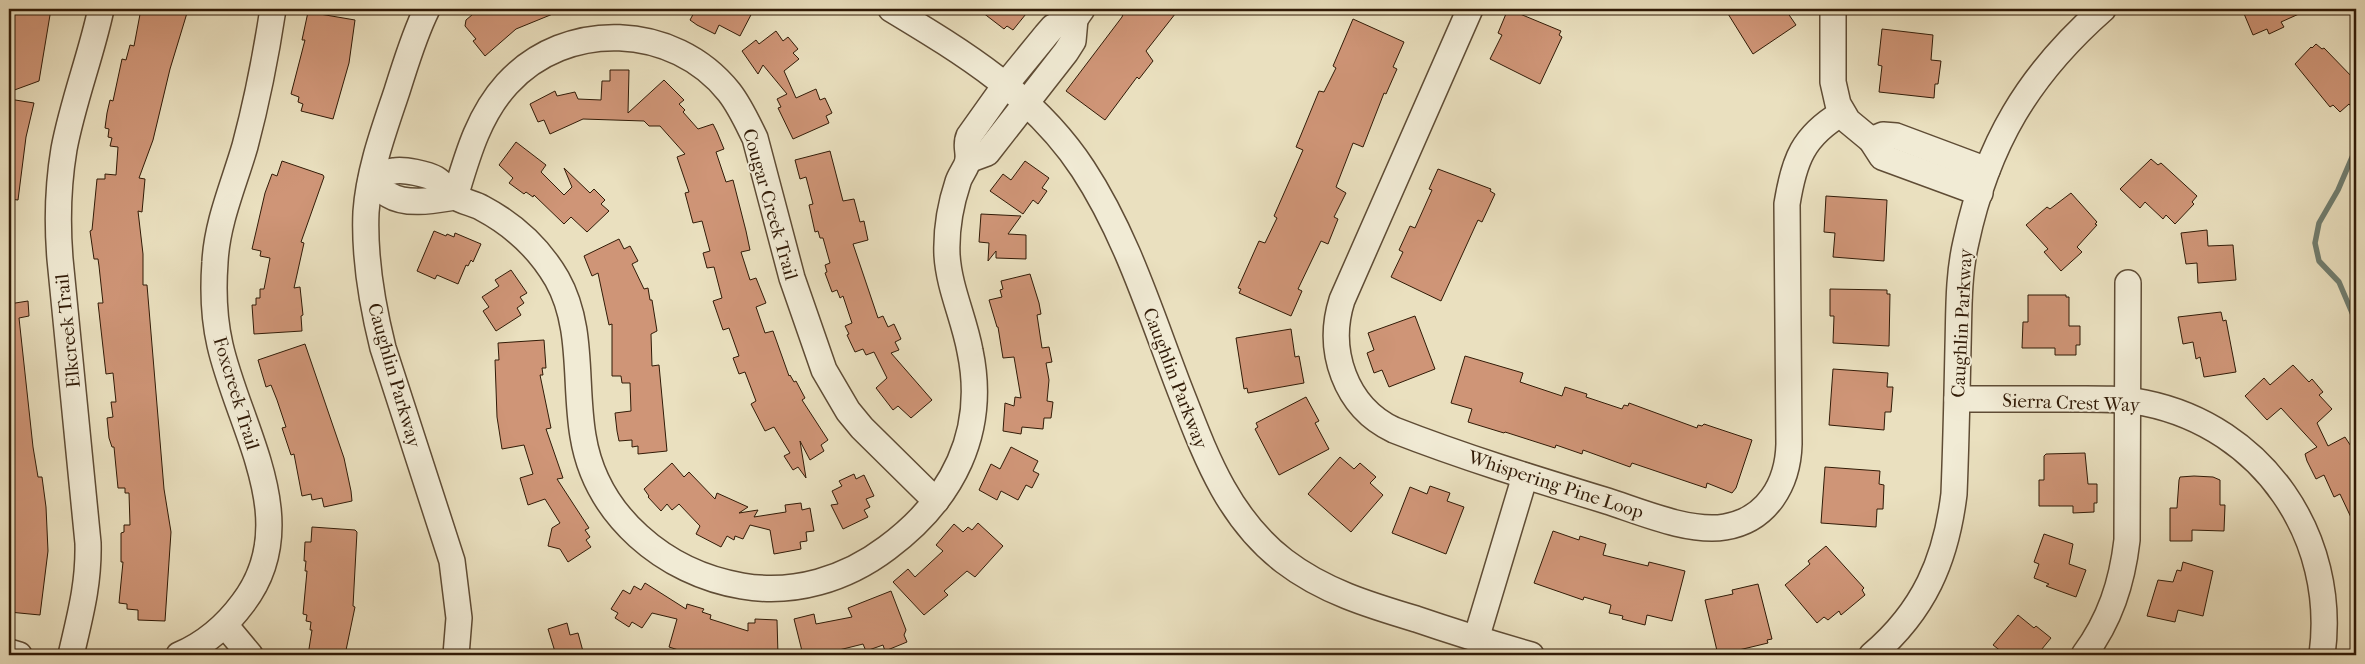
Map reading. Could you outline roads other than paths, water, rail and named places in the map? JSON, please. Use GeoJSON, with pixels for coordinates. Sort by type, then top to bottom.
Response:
{"type":"FeatureCollection","features":[{"type":"Feature","properties":{"kind":"street","name":"Elkcreek Trail"},"geometry":{"type":"LineString","coordinates":[[70,655],[84,602],[88,543],[60,251],[58,200],[66,140],[101,9]]}},
{"type":"Feature","properties":{"kind":"street","name":"Foxcreek Trail"},"geometry":{"type":"LineString","coordinates":[[191,653],[225,625],[250,595],[261,573],[270,531],[269,511],[261,471],[220,344],[216,318],[215,262],[223,213],[254,108],[273,9]]}},
{"type":"Feature","properties":{"kind":"street","name":"Caughlin Parkway"},"geometry":{"type":"LineString","coordinates":[[427,9],[416,32],[380,139],[366,212],[366,247],[375,315],[383,348],[452,561],[459,618],[456,655]]}},
{"type":"Feature","properties":{"kind":"street","name":"Caughlin Parkway"},"geometry":{"type":"LineString","coordinates":[[891,9],[962,51],[1006,84],[1046,122],[1082,167],[1112,220],[1133,268],[1210,466],[1242,519],[1282,559],[1325,587],[1384,610],[1532,655]]}},
{"type":"Feature","properties":{"kind":"street","name":"Whispering Pine Loop"},"geometry":{"type":"LineString","coordinates":[[1470,9],[1347,286],[1337,316],[1336,346],[1342,370],[1355,397],[1376,420],[1410,436],[1525,476],[1653,516],[1702,527],[1724,527],[1743,521],[1759,512],[1773,498],[1784,476],[1788,458],[1785,217],[1788,194],[1806,144],[1820,127],[1842,113]]}},
{"type":"Feature","properties":{"kind":"street"},"geometry":{"type":"LineString","coordinates":[[1833,9],[1833,82],[1842,113],[1855,128],[1871,140],[1883,135],[1896,136],[1984,182]]}},
{"type":"Feature","properties":{"kind":"street","name":"Caughlin Parkway"},"geometry":{"type":"LineString","coordinates":[[1872,655],[1897,632],[1917,606],[1943,554],[1951,524],[1954,494],[1960,282],[1966,242],[1991,156],[2010,118],[2044,68],[2102,9]]}},
{"type":"Feature","properties":{"kind":"street"},"geometry":{"type":"LineString","coordinates":[[371,180],[393,171],[432,177],[438,180],[455,197],[479,206],[501,219],[523,236],[542,257],[558,281],[569,306],[575,334],[582,434],[587,457],[610,503],[627,526],[672,562],[698,575],[758,589],[789,588],[819,582],[844,574],[871,560],[897,541],[936,501],[964,455],[974,413],[974,370],[970,348],[951,280],[947,252],[949,216],[954,194],[968,160],[966,144],[969,136],[1006,84],[1053,27],[1078,14]]}},
{"type":"Feature","properties":{"kind":"street"},"geometry":{"type":"LineString","coordinates":[[968,160],[981,157],[987,153],[1073,41],[1078,14]]}},
{"type":"Feature","properties":{"kind":"street","name":"Cougar Creek Trail"},"geometry":{"type":"LineString","coordinates":[[455,197],[473,140],[482,121],[507,84],[525,67],[552,52],[577,42],[610,36],[637,38],[664,46],[686,57],[709,72],[728,91],[743,113],[755,138],[803,313],[824,370],[835,390],[862,428],[936,501]]}},
{"type":"Feature","properties":{"kind":"street"},"geometry":{"type":"LineString","coordinates":[[2084,655],[2102,629],[2115,601],[2123,570],[2127,540],[2128,283]]}},
{"type":"Feature","properties":{"kind":"street","name":"Sierra Crest Way"},"geometry":{"type":"LineString","coordinates":[[1957,399],[2128,401],[2176,412],[2208,426],[2235,443],[2257,462],[2279,486],[2296,513],[2311,545],[2321,578],[2325,609],[2322,655]]}},
{"type":"Feature","properties":{"kind":"street"},"geometry":{"type":"LineString","coordinates":[[1476,638],[1525,476]]}},
{"type":"Feature","properties":{"kind":"street"},"geometry":{"type":"LineString","coordinates":[[225,625],[250,655]]}},
{"type":"Feature","properties":{"kind":"street"},"geometry":{"type":"LineString","coordinates":[[9,652],[19,655]]}},
{"type":"Feature","properties":{"kind":"waterway"},"geometry":{"type":"LineString","coordinates":[[2356,148],[2338,190],[2319,223],[2315,243],[2319,261],[2339,282],[2356,322]]}}]}
